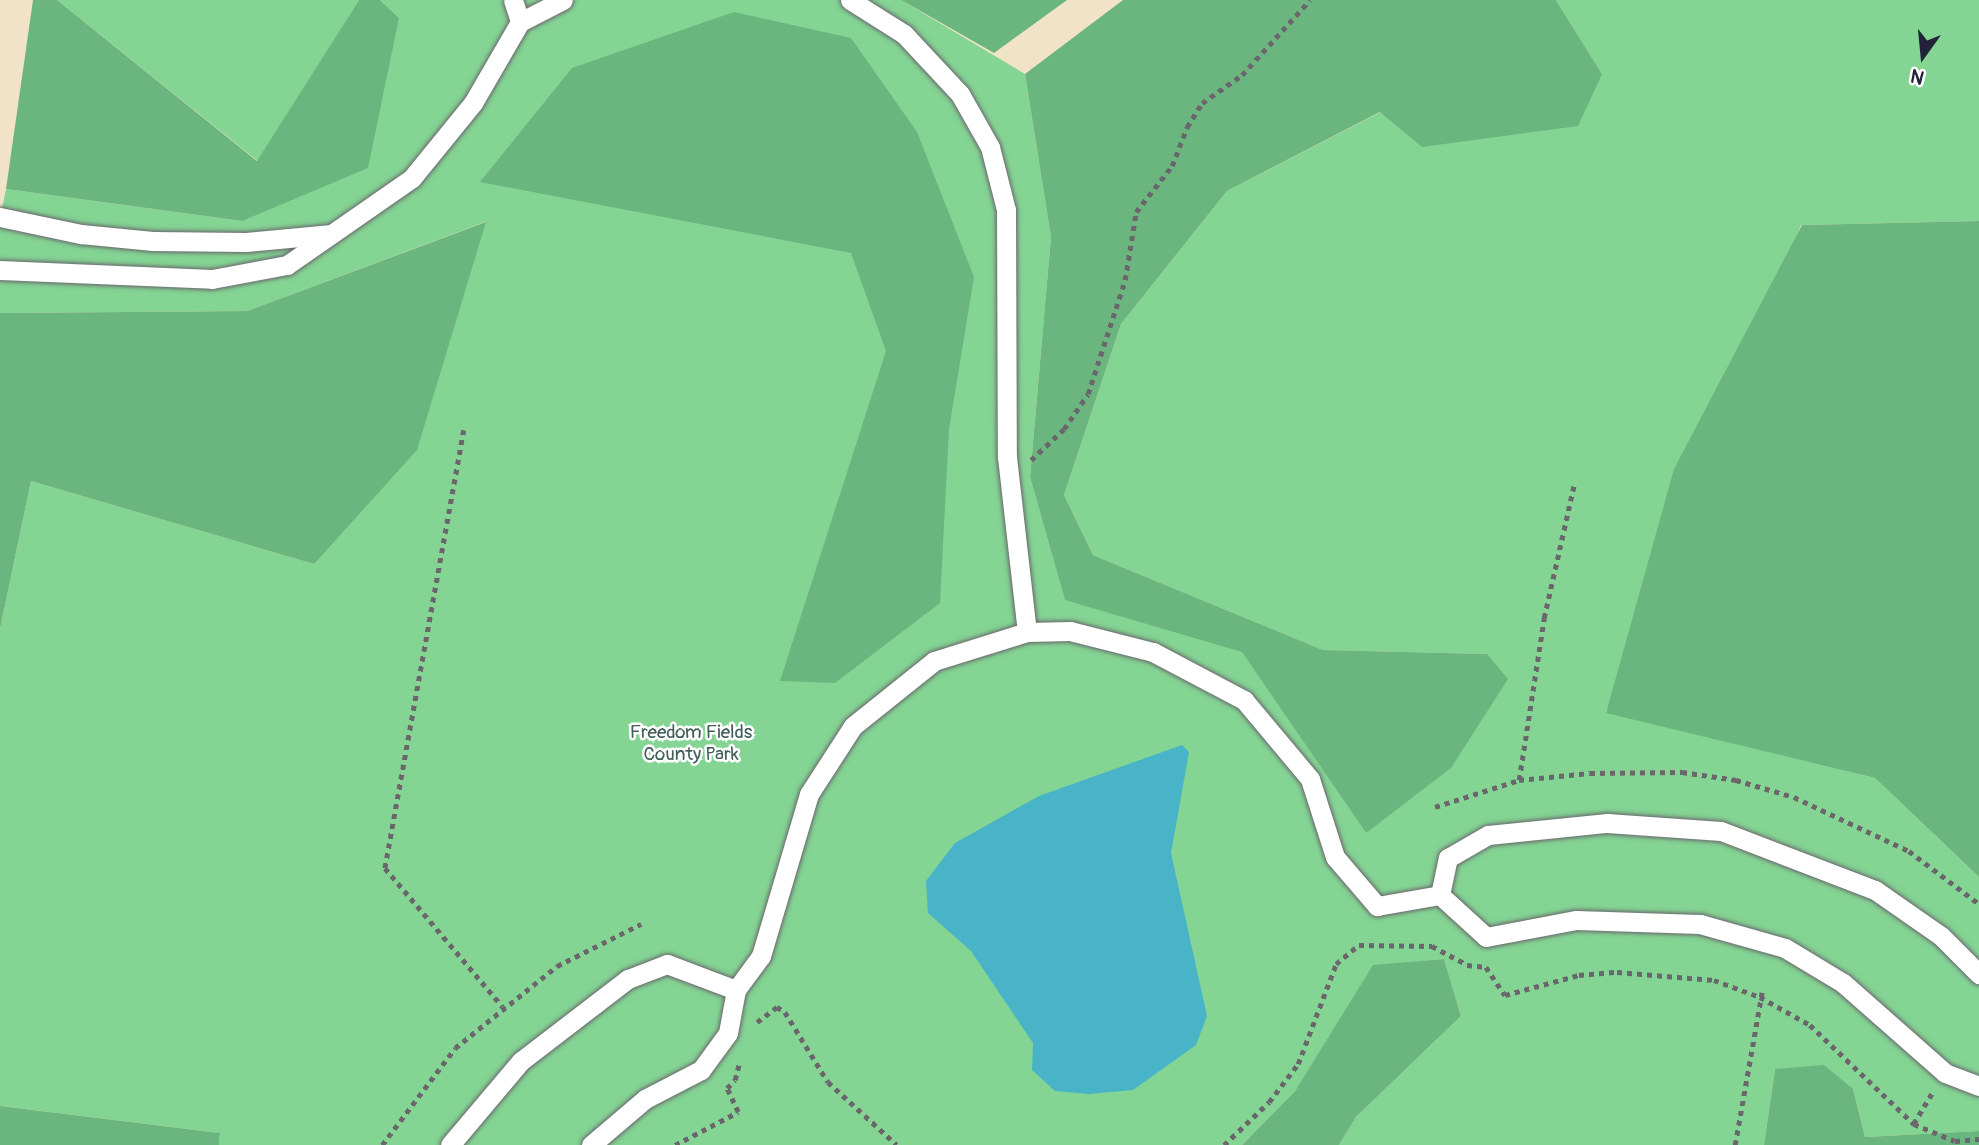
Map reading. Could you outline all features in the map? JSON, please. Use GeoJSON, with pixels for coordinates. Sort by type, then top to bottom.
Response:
{"type":"FeatureCollection","features":[{"type":"Feature","properties":{"kind":"lane"},"geometry":{"type":"LineString","coordinates":[[513,0],[520,22]]}},
{"type":"Feature","properties":{"kind":"lane"},"geometry":{"type":"LineString","coordinates":[[0,270],[212,279],[287,265],[412,178],[473,103],[520,22],[563,0]]}},
{"type":"Feature","properties":{"kind":"lane"},"geometry":{"type":"LineString","coordinates":[[850,0],[904,34],[960,94],[990,147],[1006,210],[1009,475],[1027,632]]}},
{"type":"Feature","properties":{"kind":"lane"},"geometry":{"type":"LineString","coordinates":[[0,218],[81,234],[153,241],[246,242],[333,234]]}},
{"type":"Feature","properties":{"kind":"lane"},"geometry":{"type":"LineString","coordinates":[[591,1145],[645,1099],[701,1070],[728,1033],[736,990],[761,956],[809,794],[853,726],[934,661],[1027,632],[1070,631],[1153,652],[1244,700],[1310,779],[1335,857],[1377,906],[1440,895]]}},
{"type":"Feature","properties":{"kind":"lane"},"geometry":{"type":"LineString","coordinates":[[1440,895],[1448,858],[1488,835],[1607,823],[1721,831],[1875,890],[1941,936],[1979,974]]}},
{"type":"Feature","properties":{"kind":"lane"},"geometry":{"type":"LineString","coordinates":[[1440,895],[1486,937],[1576,920],[1700,924],[1785,948],[1843,983],[1945,1073],[1979,1086]]}},
{"type":"Feature","properties":{"kind":"lane"},"geometry":{"type":"LineString","coordinates":[[450,1145],[521,1061],[628,979],[667,964],[736,990]]}},
{"type":"Feature","properties":{"kind":"path"},"geometry":{"type":"LineString","coordinates":[[1009,475],[1048,448],[1088,394],[1125,280],[1136,212],[1172,166],[1187,127],[1202,103],[1242,75],[1310,0]]}},
{"type":"Feature","properties":{"kind":"path"},"geometry":{"type":"LineString","coordinates":[[464,430],[385,868],[503,1007]]}},
{"type":"Feature","properties":{"kind":"path"},"geometry":{"type":"LineString","coordinates":[[1519,780],[1544,618],[1574,485]]}},
{"type":"Feature","properties":{"kind":"path"},"geometry":{"type":"LineString","coordinates":[[382,1145],[432,1073],[503,1007],[557,966],[641,924]]}},
{"type":"Feature","properties":{"kind":"path"},"geometry":{"type":"LineString","coordinates":[[1224,1145],[1269,1102],[1298,1064],[1336,964],[1359,946],[1433,946],[1467,965],[1486,967],[1505,995],[1579,975],[1648,972],[1714,981],[1761,995],[1810,1025],[1838,1047],[1914,1124],[1955,1141],[1979,1139]]}},
{"type":"Feature","properties":{"kind":"path"},"geometry":{"type":"LineString","coordinates":[[1735,1145],[1761,995]]}},
{"type":"Feature","properties":{"kind":"path"},"geometry":{"type":"LineString","coordinates":[[752,1026],[776,1007],[785,1012],[828,1082],[897,1145]]}},
{"type":"Feature","properties":{"kind":"path"},"geometry":{"type":"LineString","coordinates":[[675,1145],[738,1112],[727,1088],[735,1080],[740,1058]]}},
{"type":"Feature","properties":{"kind":"path"},"geometry":{"type":"LineString","coordinates":[[1914,1124],[1945,1073]]}},
{"type":"Feature","properties":{"kind":"green space"},"geometry":{"type":"Polygon","coordinates":[[[33,0],[57,0],[257,161],[359,0],[380,0],[399,18],[368,168],[242,221],[6,189],[33,0]]]}},
{"type":"Feature","properties":{"kind":"green space"},"geometry":{"type":"Polygon","coordinates":[[[57,0],[359,0],[258,161],[57,0]]]}},
{"type":"Feature","properties":{"kind":"green space","name":"Freedom Fields County Park"},"geometry":{"type":"Polygon","coordinates":[[[380,0],[901,0],[1025,74],[1051,237],[1030,477],[1065,599],[1242,651],[1366,833],[1487,654],[1323,650],[1093,555],[1064,495],[1121,324],[1227,191],[1381,112],[1602,74],[1556,0],[1979,0],[1979,221],[1801,225],[1606,712],[1875,778],[1979,877],[1979,1131],[1865,1137],[1853,1089],[1775,1069],[1764,1145],[1339,1145],[1356,1117],[1461,1016],[1444,959],[1373,966],[1295,1091],[1242,1145],[219,1145],[220,1133],[0,1106],[0,629],[31,481],[314,564],[485,222],[247,311],[0,313],[0,219],[6,189],[242,221],[399,18],[380,0]]]}},
{"type":"Feature","properties":{"kind":"green space"},"geometry":{"type":"Polygon","coordinates":[[[901,0],[1067,0],[994,53],[901,0]]]}},
{"type":"Feature","properties":{"kind":"green space"},"geometry":{"type":"Polygon","coordinates":[[[1123,0],[1556,0],[1602,74],[1578,126],[1422,147],[1380,112],[1227,191],[1121,324],[1064,495],[1093,555],[1323,650],[1487,654],[1508,679],[1451,768],[1366,833],[1242,652],[1065,600],[1030,477],[1051,237],[1025,74],[1123,0]]]}},
{"type":"Feature","properties":{"kind":"green space"},"geometry":{"type":"Polygon","coordinates":[[[734,12],[851,38],[917,132],[974,277],[949,429],[940,603],[835,683],[780,681],[886,351],[851,253],[480,182],[572,68],[734,12]]]}},
{"type":"Feature","properties":{"kind":"green space"},"geometry":{"type":"Polygon","coordinates":[[[1979,221],[1979,877],[1875,778],[1606,713],[1674,469],[1802,225],[1979,221]]]}},
{"type":"Feature","properties":{"kind":"green space"},"geometry":{"type":"Polygon","coordinates":[[[486,222],[417,450],[314,564],[31,481],[0,629],[0,313],[247,311],[486,222]]]}},
{"type":"Feature","properties":{"kind":"green space"},"geometry":{"type":"Polygon","coordinates":[[[1444,959],[1461,1016],[1356,1117],[1339,1145],[1242,1145],[1295,1091],[1373,965],[1444,959]]]}},
{"type":"Feature","properties":{"kind":"green space"},"geometry":{"type":"Polygon","coordinates":[[[1824,1065],[1853,1089],[1865,1137],[1979,1131],[1979,1145],[1764,1145],[1775,1069],[1824,1065]]]}},
{"type":"Feature","properties":{"kind":"green space"},"geometry":{"type":"Polygon","coordinates":[[[0,1106],[220,1133],[219,1145],[0,1145],[0,1106]]]}},
{"type":"Feature","properties":{"kind":"water"},"geometry":{"type":"Polygon","coordinates":[[[1182,745],[1189,752],[1171,853],[1207,1016],[1196,1045],[1133,1090],[1089,1094],[1055,1091],[1032,1070],[1033,1043],[971,951],[928,913],[926,881],[955,843],[1039,796],[1182,745]]]}}]}
